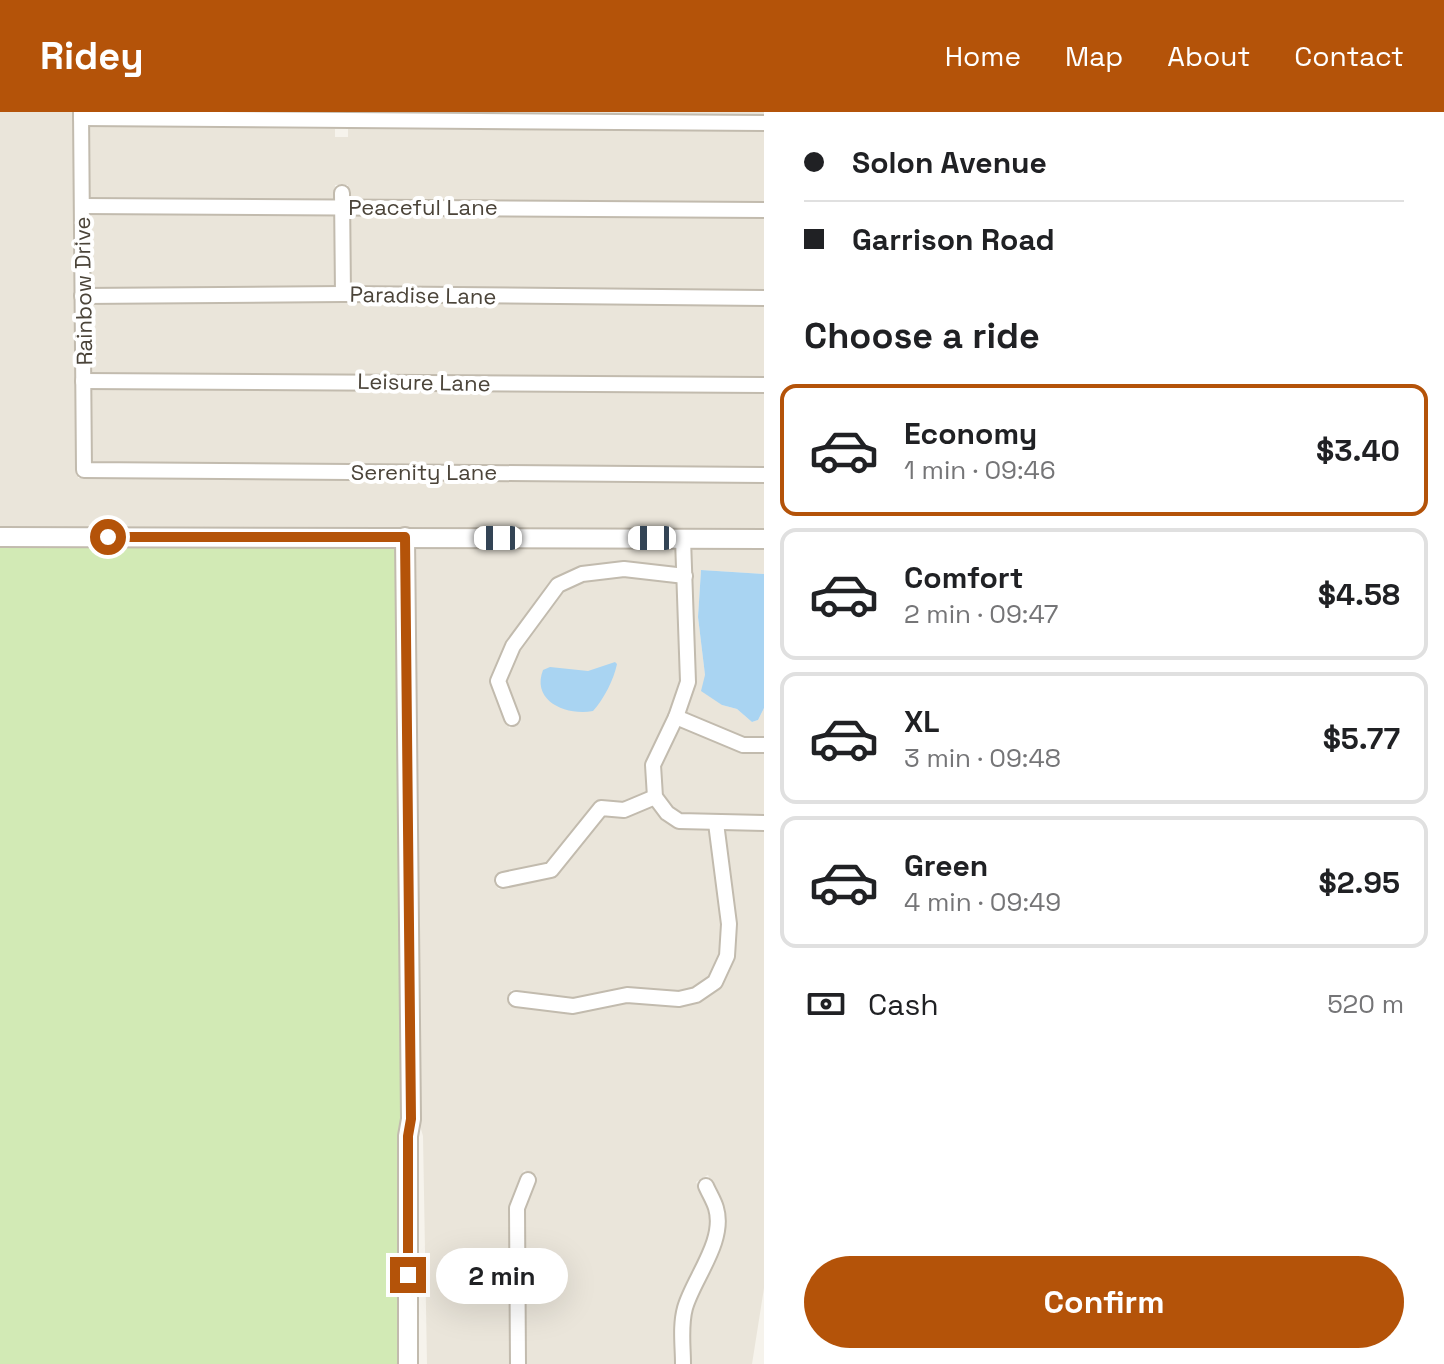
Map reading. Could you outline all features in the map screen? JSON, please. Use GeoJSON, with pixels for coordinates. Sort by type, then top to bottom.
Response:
{"type":"FeatureCollection","features":[{"type":"Feature","properties":{"kind":"street"},"geometry":{"type":"LineString","coordinates":[[81,115],[342,121],[764,123]]}},
{"type":"Feature","properties":{"kind":"street","name":"Rainbow Drive"},"geometry":{"type":"LineString","coordinates":[[81,115],[84,470]]}},
{"type":"Feature","properties":{"kind":"street"},"geometry":{"type":"LineString","coordinates":[[342,200],[343,294]]}},
{"type":"Feature","properties":{"kind":"street","name":"Peaceful Lane"},"geometry":{"type":"LineString","coordinates":[[82,206],[342,200],[764,210]]}},
{"type":"Feature","properties":{"kind":"street","name":"Paradise Lane"},"geometry":{"type":"LineString","coordinates":[[82,296],[343,294],[764,298]]}},
{"type":"Feature","properties":{"kind":"street","name":"Leisure Lane"},"geometry":{"type":"LineString","coordinates":[[83,381],[764,385]]}},
{"type":"Feature","properties":{"kind":"street","name":"Serenity Lane"},"geometry":{"type":"LineString","coordinates":[[84,470],[764,475]]}},
{"type":"Feature","properties":{"kind":"street"},"geometry":{"type":"LineString","coordinates":[[0,537],[764,539]]}},
{"type":"Feature","properties":{"kind":"street"},"geometry":{"type":"LineString","coordinates":[[405,537],[411,1119],[408,1136],[408,1364]]}},
{"type":"Feature","properties":{"kind":"street"},"geometry":{"type":"LineString","coordinates":[[683,539],[688,682],[676,717],[653,765],[655,797],[667,813],[679,821],[764,823]]}},
{"type":"Feature","properties":{"kind":"street"},"geometry":{"type":"LineString","coordinates":[[512,718],[498,681],[513,646],[558,585],[582,574],[624,569],[685,576]]}},
{"type":"Feature","properties":{"kind":"street"},"geometry":{"type":"LineString","coordinates":[[676,717],[743,745],[764,745]]}},
{"type":"Feature","properties":{"kind":"street"},"geometry":{"type":"LineString","coordinates":[[503,880],[551,870],[601,808],[624,810],[655,797]]}},
{"type":"Feature","properties":{"kind":"street"},"geometry":{"type":"LineString","coordinates":[[516,999],[573,1006],[627,995],[679,999],[696,995],[715,982],[727,956],[729,924],[716,823]]}},
{"type":"Feature","properties":{"kind":"street"},"geometry":{"type":"LineString","coordinates":[[411,1119],[416,1136],[420,1364]]}},
{"type":"Feature","properties":{"kind":"street"},"geometry":{"type":"LineString","coordinates":[[518,1364],[517,1208],[528,1180]]}},
{"type":"Feature","properties":{"kind":"street"},"geometry":{"type":"LineString","coordinates":[[683,1364],[685,1306],[711,1253],[717,1227],[717,1210],[706,1186]]}},
{"type":"Feature","properties":{"kind":"shaded area"},"geometry":{"type":"Polygon","coordinates":[[[0,112],[74,112],[78,478],[764,483],[764,531],[0,529],[0,112]]]}},
{"type":"Feature","properties":{"kind":"shaded area"},"geometry":{"type":"Polygon","coordinates":[[[764,112],[764,115],[348,113],[764,112]]]}},
{"type":"Feature","properties":{"kind":"shaded area"},"geometry":{"type":"Polygon","coordinates":[[[88,126],[335,129],[335,137],[348,137],[348,129],[764,131],[764,202],[349,199],[348,185],[335,185],[335,199],[89,198],[88,126]]]}},
{"type":"Feature","properties":{"kind":"shaded area"},"geometry":{"type":"Polygon","coordinates":[[[89,214],[335,214],[336,286],[89,288],[89,214]]]}},
{"type":"Feature","properties":{"kind":"shaded area"},"geometry":{"type":"Polygon","coordinates":[[[349,214],[764,218],[764,290],[349,286],[349,214]]]}},
{"type":"Feature","properties":{"kind":"shaded area"},"geometry":{"type":"Polygon","coordinates":[[[90,303],[764,306],[764,378],[90,373],[90,303]]]}},
{"type":"Feature","properties":{"kind":"shaded area"},"geometry":{"type":"Polygon","coordinates":[[[90,389],[764,393],[764,467],[91,463],[90,389]]]}},
{"type":"Feature","properties":{"kind":"shaded area"},"geometry":{"type":"Polygon","coordinates":[[[412,545],[677,546],[677,567],[623,561],[581,566],[556,578],[507,642],[492,684],[509,728],[521,722],[506,681],[519,650],[562,591],[584,581],[624,577],[678,583],[681,681],[670,714],[647,761],[648,792],[623,802],[602,800],[596,803],[547,863],[495,875],[498,889],[552,877],[604,816],[627,817],[653,806],[662,818],[676,827],[710,830],[722,924],[720,954],[710,976],[693,988],[679,991],[626,987],[573,998],[511,990],[509,1005],[572,1014],[628,1003],[679,1006],[699,1002],[718,989],[733,960],[736,923],[724,831],[764,831],[764,1288],[752,1364],[690,1364],[692,1309],[717,1257],[723,1228],[723,1207],[708,1175],[696,1182],[710,1212],[710,1226],[704,1251],[679,1302],[677,1364],[525,1364],[524,1210],[537,1176],[524,1170],[510,1208],[511,1364],[427,1364],[423,1136],[418,1119],[412,545]]]}},
{"type":"Feature","properties":{"kind":"shaded area"},"geometry":{"type":"Polygon","coordinates":[[[691,546],[764,547],[764,574],[701,570],[698,617],[705,675],[722,705],[737,709],[752,722],[758,720],[764,708],[764,738],[744,737],[685,712],[694,682],[691,546]]]}},
{"type":"Feature","properties":{"kind":"shaded area"},"geometry":{"type":"Polygon","coordinates":[[[679,727],[743,753],[764,753],[764,815],[681,813],[672,807],[662,794],[660,766],[679,727]]]}},
{"type":"Feature","properties":{"kind":"green space"},"geometry":{"type":"Polygon","coordinates":[[[0,545],[398,547],[404,1113],[401,1364],[0,1364],[0,545]]]}},
{"type":"Feature","properties":{"kind":"water"},"geometry":{"type":"Polygon","coordinates":[[[701,570],[764,574],[764,708],[758,720],[752,722],[737,709],[722,705],[701,691],[705,675],[698,617],[701,570]]]}},
{"type":"Feature","properties":{"kind":"water"},"geometry":{"type":"Polygon","coordinates":[[[615,662],[611,682],[593,711],[562,708],[546,698],[542,690],[543,670],[550,667],[588,671],[615,662]]]}},
{"type":"Feature","properties":{"kind":"route"},"geometry":{"type":"LineString","coordinates":[[108,537],[405,537],[411,1119],[408,1136],[408,1275]]}}]}
